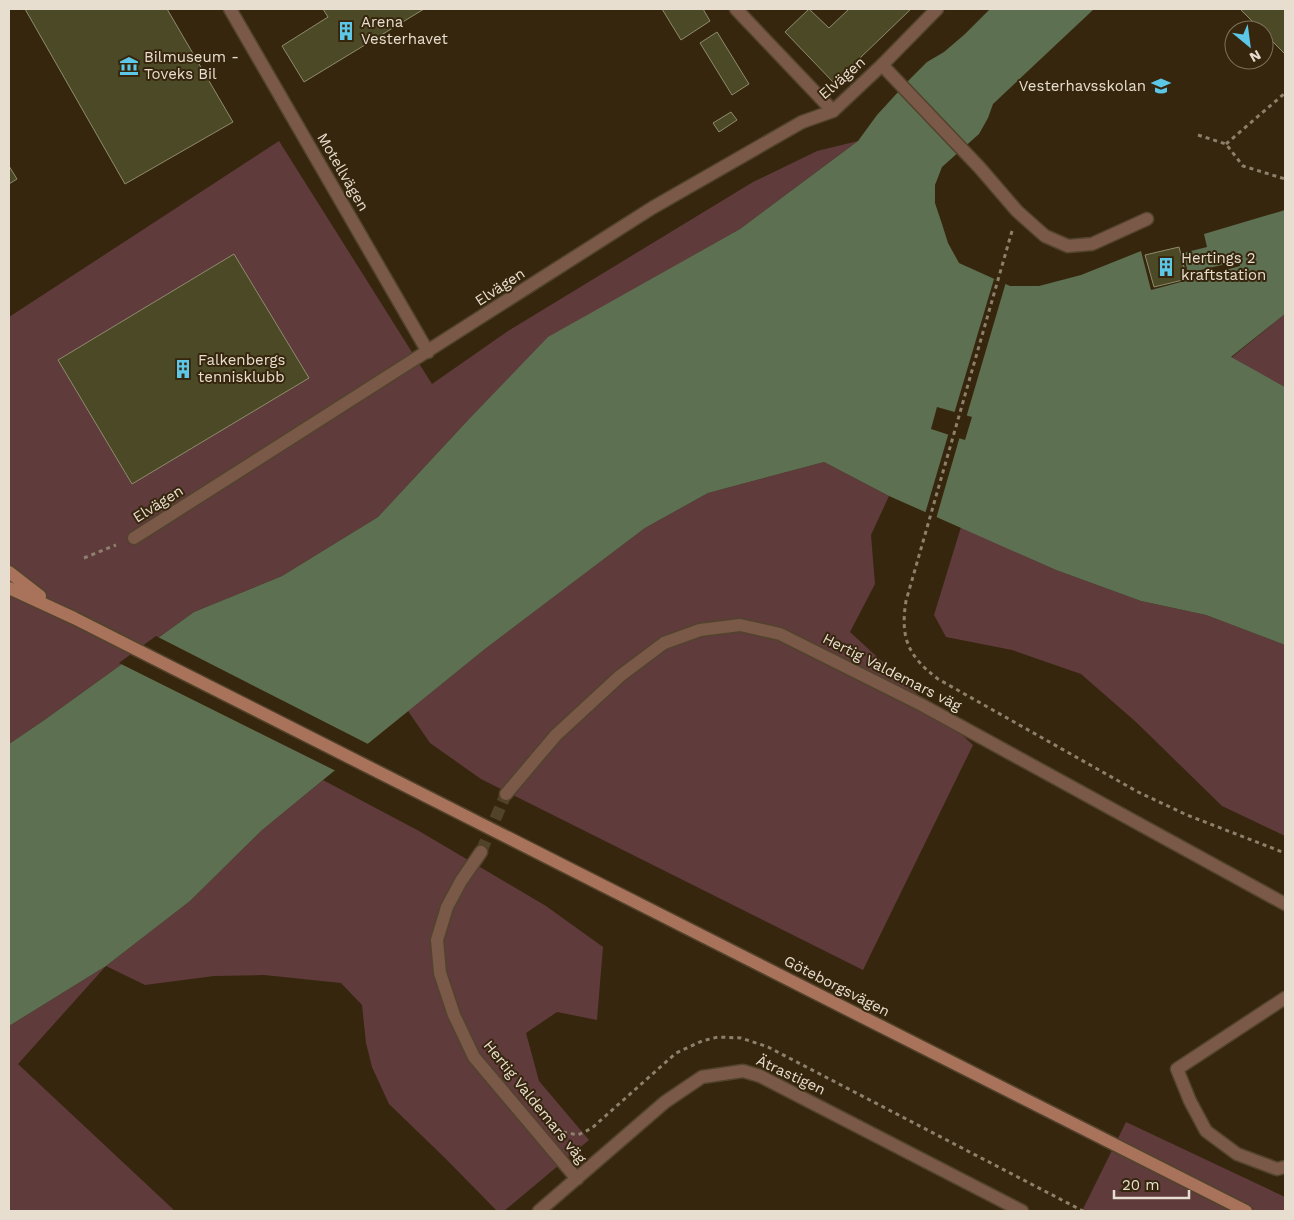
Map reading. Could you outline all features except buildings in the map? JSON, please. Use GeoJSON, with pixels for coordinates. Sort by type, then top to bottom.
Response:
{"type":"FeatureCollection","features":[{"type":"Feature","properties":{"kind":"main road"},"geometry":{"type":"LineString","coordinates":[[9,572],[31,590],[74,618]]}},
{"type":"Feature","properties":{"kind":"main road"},"geometry":{"type":"LineString","coordinates":[[9,588],[74,618]]}},
{"type":"Feature","properties":{"kind":"main road","name":"Göteborgsvägen"},"geometry":{"type":"LineString","coordinates":[[74,618],[1246,1211]]}},
{"type":"Feature","properties":{"kind":"street","name":"Motellvägen"},"geometry":{"type":"LineString","coordinates":[[230,9],[428,352]]}},
{"type":"Feature","properties":{"kind":"street"},"geometry":{"type":"LineString","coordinates":[[736,9],[832,111]]}},
{"type":"Feature","properties":{"kind":"street","name":"Elvägen"},"geometry":{"type":"LineString","coordinates":[[134,538],[652,208],[802,122],[832,111],[882,65],[937,9]]}},
{"type":"Feature","properties":{"kind":"street","name":"Elvägen"},"geometry":{"type":"LineString","coordinates":[[882,65],[980,168],[1017,211],[1044,236],[1068,246],[1092,244],[1147,219]]}},
{"type":"Feature","properties":{"kind":"street","name":"Hertig Valdemars väg"},"geometry":{"type":"LineString","coordinates":[[506,794],[556,735],[620,676],[664,643],[700,630],[740,625],[780,634],[922,705],[1285,904]]}},
{"type":"Feature","properties":{"kind":"street","name":"Hertig Valdemars väg"},"geometry":{"type":"LineString","coordinates":[[481,852],[461,881],[447,907],[438,940],[440,973],[454,1015],[474,1057],[577,1179]]}},
{"type":"Feature","properties":{"kind":"street"},"geometry":{"type":"LineString","coordinates":[[1285,998],[1177,1070],[1206,1131],[1238,1154],[1277,1169],[1285,1167]]}},
{"type":"Feature","properties":{"kind":"street","name":"Ätrastigen"},"geometry":{"type":"LineString","coordinates":[[539,1211],[665,1102],[702,1077],[743,1071],[760,1076],[1022,1211]]}},
{"type":"Feature","properties":{"kind":"path"},"geometry":{"type":"LineString","coordinates":[[1226,144],[1285,93]]}},
{"type":"Feature","properties":{"kind":"path"},"geometry":{"type":"LineString","coordinates":[[1198,135],[1226,144],[1244,166],[1285,179]]}},
{"type":"Feature","properties":{"kind":"path"},"geometry":{"type":"LineString","coordinates":[[1017,211],[914,569],[906,601],[904,626],[907,641],[915,659],[938,679],[1138,792],[1187,815],[1285,853]]}},
{"type":"Feature","properties":{"kind":"path"},"geometry":{"type":"LineString","coordinates":[[84,558],[134,538]]}},
{"type":"Feature","properties":{"kind":"shaded area"},"geometry":{"type":"Polygon","coordinates":[[[990,9],[1094,9],[993,104],[979,134],[942,167],[935,185],[935,203],[948,243],[959,263],[1010,286],[1039,286],[1081,275],[1141,251],[1151,290],[1240,266],[1239,261],[1188,273],[1183,253],[1207,247],[1204,234],[1285,210],[1285,314],[1231,357],[1285,387],[1285,645],[1206,615],[1141,601],[1056,570],[889,496],[824,462],[708,493],[645,528],[485,649],[261,831],[190,901],[106,966],[9,1026],[9,744],[194,612],[282,576],[378,517],[548,337],[740,229],[858,141],[877,115],[927,62],[944,52],[990,9]],[[937,407],[931,429],[965,440],[972,417],[937,407]]]}},
{"type":"Feature","properties":{"kind":"shaded area"},"geometry":{"type":"Polygon","coordinates":[[[279,141],[432,384],[508,331],[753,182],[817,151],[858,141],[740,229],[548,338],[469,419],[378,517],[282,576],[194,612],[9,744],[9,317],[279,141]]]}},
{"type":"Feature","properties":{"kind":"shaded area"},"geometry":{"type":"Polygon","coordinates":[[[1285,314],[1285,387],[1231,358],[1285,314]]]}},
{"type":"Feature","properties":{"kind":"shaded area"},"geometry":{"type":"Polygon","coordinates":[[[824,462],[889,496],[871,535],[875,584],[850,632],[973,745],[863,970],[481,779],[430,743],[408,711],[485,649],[645,528],[708,493],[824,462]]]}},
{"type":"Feature","properties":{"kind":"shaded area"},"geometry":{"type":"Polygon","coordinates":[[[961,527],[1056,570],[1141,601],[1206,615],[1285,645],[1285,836],[1222,806],[1136,722],[1081,674],[1012,650],[946,637],[934,615],[961,527]]]}},
{"type":"Feature","properties":{"kind":"shaded area"},"geometry":{"type":"Polygon","coordinates":[[[323,780],[419,831],[546,906],[603,947],[597,1020],[557,1012],[526,1033],[539,1081],[589,1140],[504,1211],[497,1211],[389,1104],[372,1067],[366,1043],[362,1005],[341,983],[264,975],[214,976],[145,985],[106,966],[190,901],[261,831],[323,780]]]}},
{"type":"Feature","properties":{"kind":"shaded area"},"geometry":{"type":"Polygon","coordinates":[[[106,966],[18,1064],[175,1211],[9,1211],[9,1026],[106,966]]]}},
{"type":"Feature","properties":{"kind":"shaded area"},"geometry":{"type":"Polygon","coordinates":[[[1126,1122],[1285,1197],[1285,1211],[1082,1211],[1126,1122]]]}},
{"type":"Feature","properties":{"kind":"pier"},"geometry":{"type":"Polygon","coordinates":[[[994,279],[1006,282],[966,418],[954,414],[994,279]]]}},
{"type":"Feature","properties":{"kind":"pier"},"geometry":{"type":"Polygon","coordinates":[[[949,432],[960,436],[936,519],[925,514],[949,432]]]}},
{"type":"Feature","properties":{"kind":"pier"},"geometry":{"type":"Polygon","coordinates":[[[156,636],[370,745],[338,772],[119,663],[156,636]]]}},
{"type":"Feature","properties":{"kind":"tunnel"},"geometry":{"type":"LineString","coordinates":[[481,852],[506,794]]}},
{"type":"Feature","properties":{"kind":"place","name":"Arena Vesterhavet"},"geometry":{"type":"Point","coordinates":[346,31]}},
{"type":"Feature","properties":{"kind":"place","name":"Bilmuseum - Toveks Bil"},"geometry":{"type":"Point","coordinates":[129,66]}},
{"type":"Feature","properties":{"kind":"place","name":"Vesterhavsskolan"},"geometry":{"type":"Point","coordinates":[1161,86]}},
{"type":"Feature","properties":{"kind":"place","name":"Hertings 2 kraftstation"},"geometry":{"type":"Point","coordinates":[1166,267]}},
{"type":"Feature","properties":{"kind":"place","name":"Falkenbergs tennisklubb"},"geometry":{"type":"Point","coordinates":[183,369]}}]}
